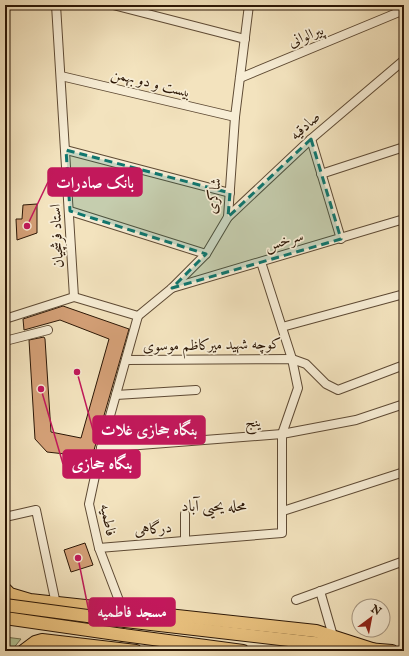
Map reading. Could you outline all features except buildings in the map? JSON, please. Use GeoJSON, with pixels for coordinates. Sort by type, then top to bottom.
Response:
{"type":"FeatureCollection","features":[{"type":"Feature","properties":{"kind":"main road"},"geometry":{"type":"LineString","coordinates":[[5,590],[10,594],[30,600],[124,616],[310,642],[392,651]]}},
{"type":"Feature","properties":{"kind":"main road"},"geometry":{"type":"LineString","coordinates":[[5,605],[34,610],[316,631],[375,650]]}},
{"type":"Feature","properties":{"kind":"main road"},"geometry":{"type":"LineString","coordinates":[[120,649],[118,632],[119,622],[124,616]]}},
{"type":"Feature","properties":{"kind":"main road"},"geometry":{"type":"LineString","coordinates":[[5,618],[243,651]]}},
{"type":"Feature","properties":{"kind":"main road"},"geometry":{"type":"LineString","coordinates":[[23,651],[38,640],[63,642],[82,648],[136,651]]}},
{"type":"Feature","properties":{"kind":"street","name":"استاد فرشچیان"},"geometry":{"type":"LineString","coordinates":[[56,5],[70,211],[74,297]]}},
{"type":"Feature","properties":{"kind":"street"},"geometry":{"type":"LineString","coordinates":[[113,5],[245,39]]}},
{"type":"Feature","properties":{"kind":"street","name":"شاکری"},"geometry":{"type":"LineString","coordinates":[[138,316],[172,288],[206,254],[228,217],[235,118],[249,5]]}},
{"type":"Feature","properties":{"kind":"street","name":"پیرالوانی"},"geometry":{"type":"LineString","coordinates":[[240,78],[404,10]]}},
{"type":"Feature","properties":{"kind":"street","name":"صادقیه"},"geometry":{"type":"LineString","coordinates":[[228,217],[311,139],[404,60]]}},
{"type":"Feature","properties":{"kind":"street","name":"بیست و دو بهمن"},"geometry":{"type":"LineString","coordinates":[[61,76],[235,118]]}},
{"type":"Feature","properties":{"kind":"street"},"geometry":{"type":"LineString","coordinates":[[311,139],[341,239]]}},
{"type":"Feature","properties":{"kind":"street"},"geometry":{"type":"LineString","coordinates":[[321,174],[404,147]]}},
{"type":"Feature","properties":{"kind":"street"},"geometry":{"type":"LineString","coordinates":[[66,150],[230,193]]}},
{"type":"Feature","properties":{"kind":"street"},"geometry":{"type":"LineString","coordinates":[[70,211],[206,254]]}},
{"type":"Feature","properties":{"kind":"street","name":"سرخس"},"geometry":{"type":"LineString","coordinates":[[172,288],[341,239],[404,219]]}},
{"type":"Feature","properties":{"kind":"street"},"geometry":{"type":"LineString","coordinates":[[261,262],[292,359],[298,388],[282,434],[283,511],[404,472]]}},
{"type":"Feature","properties":{"kind":"street"},"geometry":{"type":"LineString","coordinates":[[282,326],[404,294]]}},
{"type":"Feature","properties":{"kind":"street"},"geometry":{"type":"LineString","coordinates":[[5,319],[74,297],[138,316]]}},
{"type":"Feature","properties":{"kind":"street","name":"فاطمیه"},"geometry":{"type":"LineString","coordinates":[[124,616],[99,548],[89,504],[101,448],[138,316]]}},
{"type":"Feature","properties":{"kind":"street"},"geometry":{"type":"LineString","coordinates":[[5,341],[48,330]]}},
{"type":"Feature","properties":{"kind":"street","name":"کوچه شهید میرکاظم موسوی"},"geometry":{"type":"LineString","coordinates":[[126,360],[292,359],[306,364],[326,384],[338,390],[404,365]]}},
{"type":"Feature","properties":{"kind":"street"},"geometry":{"type":"LineString","coordinates":[[116,395],[196,390]]}},
{"type":"Feature","properties":{"kind":"street","name":"ینج"},"geometry":{"type":"LineString","coordinates":[[101,448],[282,434],[356,420],[404,404]]}},
{"type":"Feature","properties":{"kind":"street"},"geometry":{"type":"LineString","coordinates":[[5,517],[36,510],[56,604]]}},
{"type":"Feature","properties":{"kind":"street","name":"درگاهی"},"geometry":{"type":"LineString","coordinates":[[99,548],[282,533],[283,511]]}},
{"type":"Feature","properties":{"kind":"street"},"geometry":{"type":"LineString","coordinates":[[184,541],[185,514]]}},
{"type":"Feature","properties":{"kind":"street"},"geometry":{"type":"LineString","coordinates":[[296,600],[404,561]]}},
{"type":"Feature","properties":{"kind":"street"},"geometry":{"type":"LineString","coordinates":[[320,592],[333,636]]}},
{"type":"Feature","properties":{"kind":"street"},"geometry":{"type":"LineString","coordinates":[[50,651],[63,642]]}},
{"type":"Feature","properties":{"kind":"highlighted area"},"geometry":{"type":"Polygon","coordinates":[[[311,139],[341,239],[172,288],[206,254],[70,211],[66,150],[230,193],[228,217],[311,139]]]}},
{"type":"Feature","properties":{"kind":"green space"},"geometry":{"type":"Polygon","coordinates":[[[5,637],[21,639],[11,651],[5,651],[5,637]]]}},
{"type":"Feature","properties":{"kind":"place","name":"بانک صادرات"},"geometry":{"type":"Point","coordinates":[27,226]}},
{"type":"Feature","properties":{"kind":"place","name":"بنگاه جحازی غلات"},"geometry":{"type":"Point","coordinates":[77,372]}},
{"type":"Feature","properties":{"kind":"place","name":"بنگاه جحازی"},"geometry":{"type":"Point","coordinates":[41,389]}},
{"type":"Feature","properties":{"kind":"place","name":"مسجد فاطمیه"},"geometry":{"type":"Point","coordinates":[78,558]}},
{"type":"Feature","properties":{"kind":"district","name":"محله یحیی آباد"},"geometry":{"type":"Point","coordinates":[214,507]}}]}
